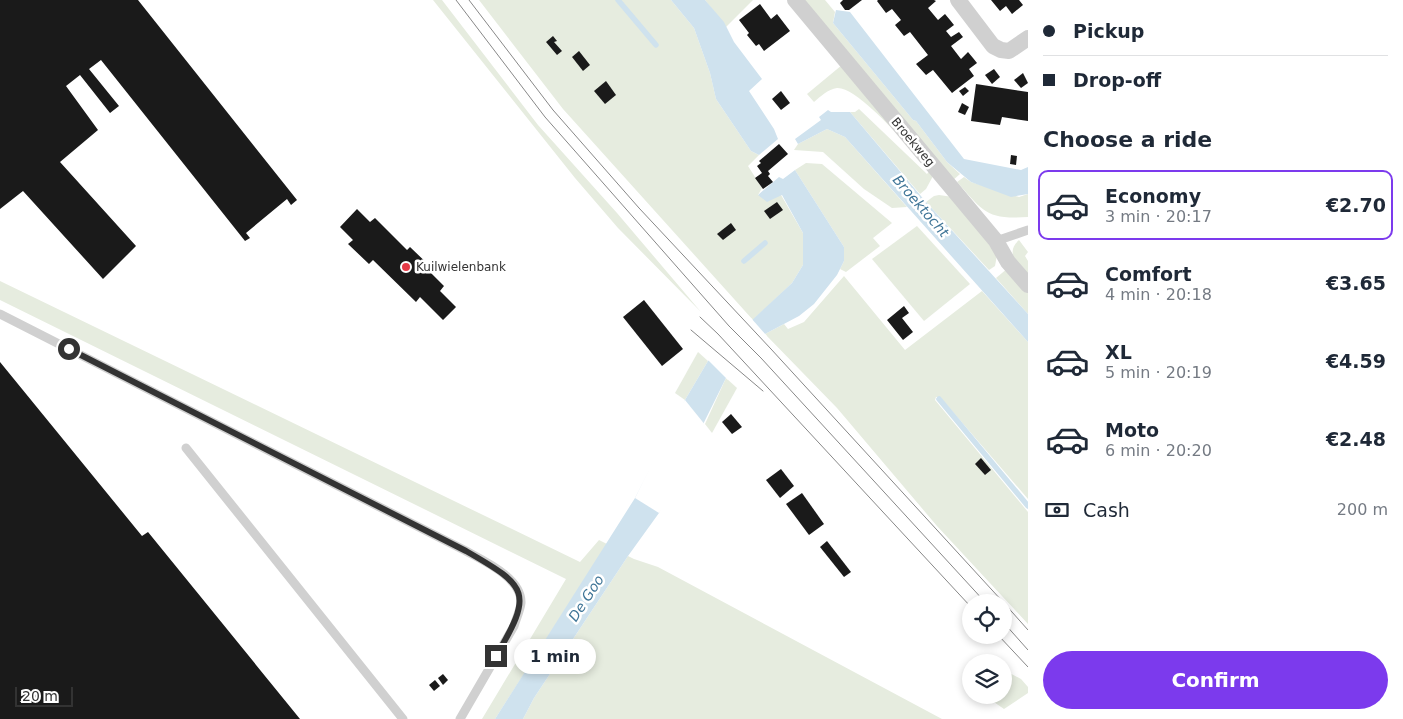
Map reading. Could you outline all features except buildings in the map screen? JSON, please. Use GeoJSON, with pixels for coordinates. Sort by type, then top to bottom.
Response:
{"type":"FeatureCollection","features":[{"type":"Feature","properties":{"kind":"street","name":"Broekweg"},"geometry":{"type":"LineString","coordinates":[[795,0],[996,241],[1008,262],[1028,285]]}},
{"type":"Feature","properties":{"kind":"street"},"geometry":{"type":"LineString","coordinates":[[958,0],[993,46],[1009,51],[1028,38]]}},
{"type":"Feature","properties":{"kind":"lane"},"geometry":{"type":"LineString","coordinates":[[996,241],[1028,230]]}},
{"type":"Feature","properties":{"kind":"lane"},"geometry":{"type":"LineString","coordinates":[[0,314],[466,551],[508,577],[517,589],[521,602],[518,615],[514,626],[460,719]]}},
{"type":"Feature","properties":{"kind":"lane"},"geometry":{"type":"LineString","coordinates":[[186,448],[403,719]]}},
{"type":"Feature","properties":{"kind":"shaded area"},"geometry":{"type":"Polygon","coordinates":[[[433,0],[442,0],[538,125],[617,213],[701,312],[618,228],[575,178],[433,0]]]}},
{"type":"Feature","properties":{"kind":"shaded area"},"geometry":{"type":"Polygon","coordinates":[[[479,0],[671,0],[694,28],[710,73],[716,99],[751,151],[759,155],[748,166],[762,188],[758,195],[781,195],[803,233],[803,265],[792,283],[753,320],[563,109],[479,0]]]}},
{"type":"Feature","properties":{"kind":"shaded area"},"geometry":{"type":"Polygon","coordinates":[[[705,0],[753,0],[726,27],[705,0]]]}},
{"type":"Feature","properties":{"kind":"shaded area"},"geometry":{"type":"Polygon","coordinates":[[[804,0],[825,0],[835,12],[833,23],[913,120],[916,121],[947,162],[960,174],[952,181],[804,0]]]}},
{"type":"Feature","properties":{"kind":"shaded area"},"geometry":{"type":"Polygon","coordinates":[[[842,65],[904,141],[863,101],[845,89],[837,88],[830,90],[814,102],[807,94],[842,65]]]}},
{"type":"Feature","properties":{"kind":"shaded area"},"geometry":{"type":"Polygon","coordinates":[[[859,109],[927,174],[930,170],[933,176],[926,189],[920,194],[850,112],[855,112],[859,109]]]}},
{"type":"Feature","properties":{"kind":"shaded area"},"geometry":{"type":"Polygon","coordinates":[[[827,129],[845,137],[907,207],[892,208],[864,189],[823,152],[794,150],[798,144],[827,129]]]}},
{"type":"Feature","properties":{"kind":"shaded area"},"geometry":{"type":"Polygon","coordinates":[[[806,163],[822,164],[892,223],[873,238],[880,246],[846,272],[840,269],[844,261],[844,247],[795,170],[806,163]]]}},
{"type":"Feature","properties":{"kind":"shaded area"},"geometry":{"type":"Polygon","coordinates":[[[964,177],[971,182],[1019,197],[1028,194],[1028,217],[1003,217],[986,212],[957,182],[964,177]]]}},
{"type":"Feature","properties":{"kind":"shaded area"},"geometry":{"type":"Polygon","coordinates":[[[939,195],[953,197],[997,255],[995,266],[989,270],[926,202],[939,195]]]}},
{"type":"Feature","properties":{"kind":"shaded area"},"geometry":{"type":"Polygon","coordinates":[[[917,226],[970,284],[924,321],[872,259],[917,226]]]}},
{"type":"Feature","properties":{"kind":"shaded area"},"geometry":{"type":"Polygon","coordinates":[[[1019,240],[1028,252],[1025,256],[1028,261],[1028,278],[1017,264],[1013,255],[1015,245],[1019,240]]]}},
{"type":"Feature","properties":{"kind":"shaded area"},"geometry":{"type":"Polygon","coordinates":[[[1008,268],[1028,291],[1028,314],[996,278],[1008,268]]]}},
{"type":"Feature","properties":{"kind":"shaded area"},"geometry":{"type":"Polygon","coordinates":[[[844,276],[905,350],[982,291],[1028,342],[1028,499],[940,397],[936,397],[935,400],[1028,512],[1028,624],[1012,607],[1012,594],[1000,594],[937,526],[837,408],[765,334],[784,324],[788,329],[804,322],[844,276]]]}},
{"type":"Feature","properties":{"kind":"shaded area"},"geometry":{"type":"Polygon","coordinates":[[[0,281],[580,562],[599,540],[607,544],[495,719],[482,719],[566,579],[0,300],[0,281]]]}},
{"type":"Feature","properties":{"kind":"shaded area"},"geometry":{"type":"Polygon","coordinates":[[[698,352],[708,361],[685,400],[675,393],[698,352]]]}},
{"type":"Feature","properties":{"kind":"shaded area"},"geometry":{"type":"Polygon","coordinates":[[[726,378],[737,388],[712,433],[705,424],[726,378]]]}},
{"type":"Feature","properties":{"kind":"shaded area"},"geometry":{"type":"Polygon","coordinates":[[[628,556],[658,567],[942,719],[523,719],[534,698],[628,556]]]}},
{"type":"Feature","properties":{"kind":"shaded area"},"geometry":{"type":"Polygon","coordinates":[[[1012,674],[1021,679],[1028,687],[1028,693],[1012,704],[1012,674]]]}},
{"type":"Feature","properties":{"kind":"shaded area"},"geometry":{"type":"Polygon","coordinates":[[[997,704],[1012,704],[1004,709],[997,704]]]}},
{"type":"Feature","properties":{"kind":"water"},"geometry":{"type":"Polygon","coordinates":[[[671,0],[705,0],[724,22],[734,42],[762,79],[749,91],[774,129],[778,139],[759,155],[751,151],[716,99],[710,73],[694,28],[671,0]]]}},
{"type":"Feature","properties":{"kind":"water"},"geometry":{"type":"Polygon","coordinates":[[[836,10],[850,12],[964,159],[1021,170],[1028,167],[1028,194],[1011,197],[971,182],[947,162],[916,121],[913,120],[833,23],[836,10]]]}},
{"type":"Feature","properties":{"kind":"water","name":"Broektocht"},"geometry":{"type":"Polygon","coordinates":[[[828,110],[831,112],[850,112],[926,202],[1028,314],[1028,342],[845,137],[827,129],[798,144],[795,139],[821,120],[819,117],[828,110]]]}},
{"type":"Feature","properties":{"kind":"water","name":"De Goo"},"geometry":{"type":"Polygon","coordinates":[[[795,170],[844,247],[844,261],[837,275],[814,304],[799,316],[765,334],[726,378],[659,513],[628,556],[534,698],[523,719],[495,719],[635,498],[685,400],[708,361],[792,283],[803,265],[803,233],[782,195],[767,202],[758,195],[779,177],[783,179],[795,170]]]}},
{"type":"Feature","properties":{"kind":"pier"},"geometry":{"type":"Polygon","coordinates":[[[751,318],[767,336],[728,380],[707,359],[751,318]]]}},
{"type":"Feature","properties":{"kind":"pier"},"geometry":{"type":"Polygon","coordinates":[[[685,400],[706,426],[668,502],[659,513],[635,498],[678,409],[685,400]]]}},
{"type":"Feature","properties":{"kind":"waterway"},"geometry":{"type":"LineString","coordinates":[[618,0],[656,45]]}},
{"type":"Feature","properties":{"kind":"waterway"},"geometry":{"type":"LineString","coordinates":[[744,261],[765,243]]}},
{"type":"Feature","properties":{"kind":"waterway"},"geometry":{"type":"LineString","coordinates":[[939,399],[1028,506]]}},
{"type":"Feature","properties":{"kind":"tram line"},"geometry":{"type":"LineString","coordinates":[[456,0],[545,117],[729,326],[761,358],[978,594]]}},
{"type":"Feature","properties":{"kind":"tram line"},"geometry":{"type":"LineString","coordinates":[[469,0],[553,110],[639,208],[996,594]]}},
{"type":"Feature","properties":{"kind":"tram line"},"geometry":{"type":"LineString","coordinates":[[700,317],[718,334],[962,597]]}},
{"type":"Feature","properties":{"kind":"tram line"},"geometry":{"type":"LineString","coordinates":[[691,330],[763,391]]}},
{"type":"Feature","properties":{"kind":"tram line"},"geometry":{"type":"LineString","coordinates":[[1012,612],[1028,630]]}},
{"type":"Feature","properties":{"kind":"tram line"},"geometry":{"type":"LineString","coordinates":[[1012,632],[1028,650]]}},
{"type":"Feature","properties":{"kind":"tram line"},"geometry":{"type":"LineString","coordinates":[[1006,644],[1028,667]]}},
{"type":"Feature","properties":{"kind":"place","name":"Kuilwielenbank"},"geometry":{"type":"Point","coordinates":[406,267]}},
{"type":"Feature","properties":{"kind":"route"},"geometry":{"type":"LineString","coordinates":[[69,349],[466,551],[500,571],[508,577],[517,589],[521,602],[514,626],[496,656]]}}]}
